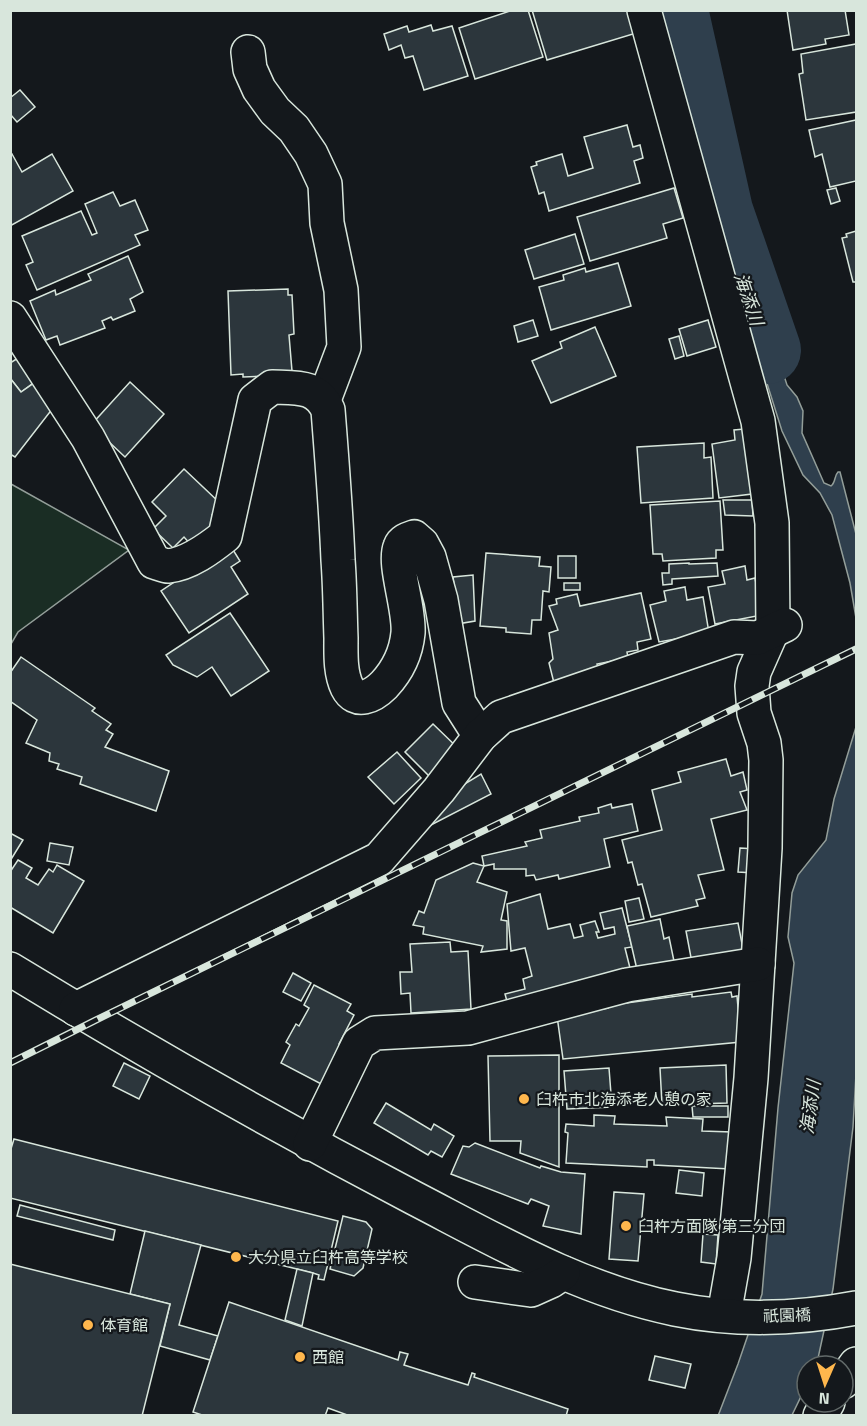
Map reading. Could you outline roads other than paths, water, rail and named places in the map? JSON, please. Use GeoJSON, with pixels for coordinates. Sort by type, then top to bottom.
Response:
{"type":"FeatureCollection","features":[{"type":"Feature","properties":{"kind":"street"},"geometry":{"type":"LineString","coordinates":[[644,10],[758,421],[772,523],[782,626],[753,672],[753,712],[764,743],[766,760],[765,848],[751,1078],[730,1315]]}},
{"type":"Feature","properties":{"kind":"street"},"geometry":{"type":"LineString","coordinates":[[248,52],[250,69],[259,89],[275,111],[294,129],[311,154],[325,184],[327,223],[340,290],[344,347],[324,400]]}},
{"type":"Feature","properties":{"kind":"street"},"geometry":{"type":"LineString","coordinates":[[10,318],[88,438],[154,562],[167,566],[194,557],[225,536],[255,400],[272,387],[311,390],[324,400],[328,410],[339,561],[342,667],[348,689],[359,698],[368,697],[379,690],[393,675],[405,653],[408,611],[398,556],[400,545],[405,540],[414,537],[422,544],[429,556],[441,600],[459,704],[480,736]]}},
{"type":"Feature","properties":{"kind":"street"},"geometry":{"type":"LineString","coordinates":[[76,1009],[379,859],[439,790],[480,736],[501,717],[734,637],[759,638],[782,626]]}},
{"type":"Feature","properties":{"kind":"street"},"geometry":{"type":"LineString","coordinates":[[310,1144],[359,1043],[375,1033],[468,1028],[627,985],[758,964]]}},
{"type":"Feature","properties":{"kind":"street","name":"祇園橋"},"geometry":{"type":"LineString","coordinates":[[10,969],[310,1144],[500,1243],[563,1273],[620,1296],[675,1309],[730,1315],[793,1316],[847,1310]]}},
{"type":"Feature","properties":{"kind":"street"},"geometry":{"type":"LineString","coordinates":[[475,1282],[531,1290],[563,1273]]}},
{"type":"Feature","properties":{"kind":"water"},"geometry":{"type":"Polygon","coordinates":[[[746,258],[787,385],[797,397],[803,411],[802,433],[824,483],[831,486],[840,472],[856,534],[856,618],[850,583],[832,515],[820,493],[803,475],[782,431],[730,266],[746,258]]]}},
{"type":"Feature","properties":{"kind":"water"},"geometry":{"type":"Polygon","coordinates":[[[856,727],[856,1074],[853,1127],[833,1289],[819,1354],[795,1354],[795,1409],[792,1415],[718,1416],[762,1294],[778,1108],[794,963],[788,937],[792,893],[798,875],[826,840],[834,799],[856,727]]]}},
{"type":"Feature","properties":{"kind":"waterway","name":"海添川"},"geometry":{"type":"LineString","coordinates":[[674,10],[719,211],[767,350]]}},
{"type":"Feature","properties":{"kind":"railway"},"geometry":{"type":"LineString","coordinates":[[10,1063],[856,649]]}},
{"type":"Feature","properties":{"kind":"place","name":"臼杵市北海添老人憩の家"},"geometry":{"type":"Point","coordinates":[524,1099]}},
{"type":"Feature","properties":{"kind":"place","name":"臼杵方面隊 第三分団"},"geometry":{"type":"Point","coordinates":[626,1226]}},
{"type":"Feature","properties":{"kind":"place","name":"大分県立臼杵高等学校"},"geometry":{"type":"Point","coordinates":[236,1257]}},
{"type":"Feature","properties":{"kind":"place","name":"体育館"},"geometry":{"type":"Point","coordinates":[88,1325]}},
{"type":"Feature","properties":{"kind":"place","name":"西館"},"geometry":{"type":"Point","coordinates":[300,1357]}}]}
